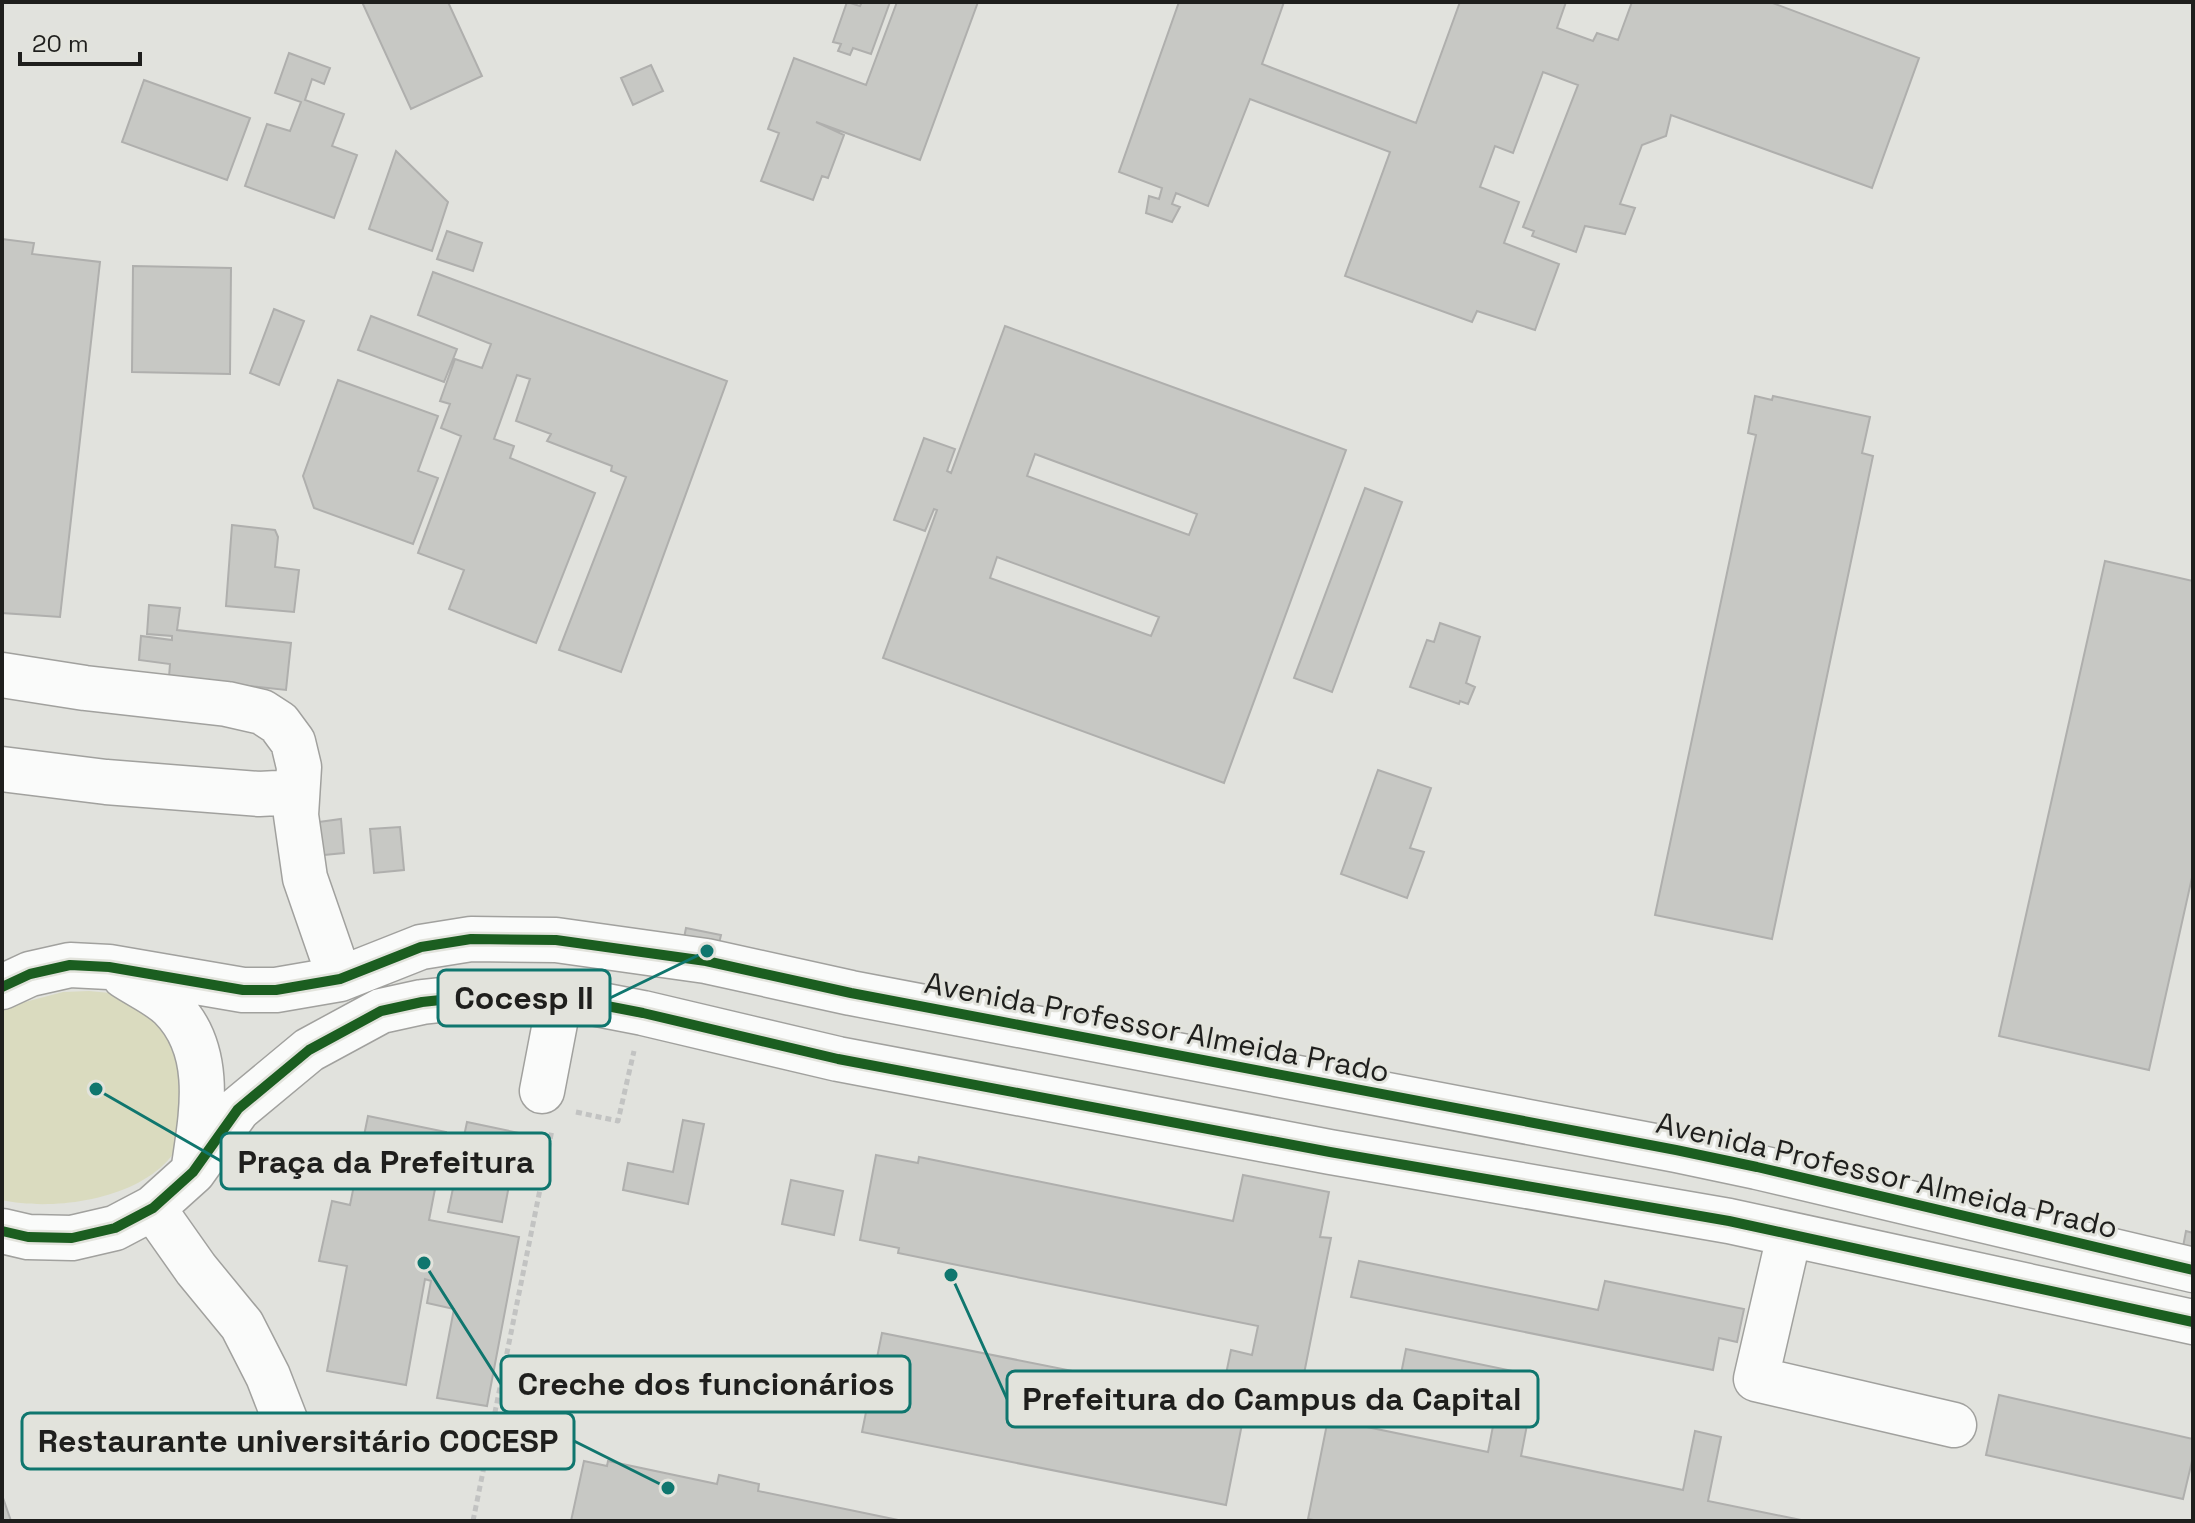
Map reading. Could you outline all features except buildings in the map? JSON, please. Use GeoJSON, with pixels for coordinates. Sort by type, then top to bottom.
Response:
{"type":"FeatureCollection","features":[{"type":"Feature","properties":{"kind":"street"},"geometry":{"type":"LineString","coordinates":[[2,675],[227,704],[262,712],[279,723],[293,742],[299,767],[296,815],[305,878],[340,979]]}},
{"type":"Feature","properties":{"kind":"street"},"geometry":{"type":"LineString","coordinates":[[2,769],[106,782],[259,794],[297,792]]}},
{"type":"Feature","properties":{"kind":"street","name":"Avenida Professor Almeida Prado"},"geometry":{"type":"LineString","coordinates":[[2,987],[30,974],[70,965],[109,967],[243,990],[276,990],[340,979],[421,947],[471,939],[556,940],[706,961],[851,993],[1676,1150],[2193,1270]]}},
{"type":"Feature","properties":{"kind":"street"},"geometry":{"type":"LineString","coordinates":[[109,967],[171,1006],[192,1036],[201,1067],[202,1108],[193,1172]]}},
{"type":"Feature","properties":{"kind":"street"},"geometry":{"type":"LineString","coordinates":[[2,1231],[28,1237],[72,1238],[115,1228],[153,1208],[193,1172],[238,1109],[309,1050],[381,1011],[422,1002],[487,995],[545,994],[643,1013],[853,1062],[1330,1152],[1729,1221],[2193,1322]]}},
{"type":"Feature","properties":{"kind":"street"},"geometry":{"type":"LineString","coordinates":[[556,1109],[560,997]]}},
{"type":"Feature","properties":{"kind":"street"},"geometry":{"type":"LineString","coordinates":[[1676,1150],[1686,1165],[1693,1189],[1690,1200],[1679,1214]]}},
{"type":"Feature","properties":{"kind":"street"},"geometry":{"type":"LineString","coordinates":[[1729,1221],[1728,1209],[1734,1187],[1757,1167]]}},
{"type":"Feature","properties":{"kind":"street"},"geometry":{"type":"LineString","coordinates":[[153,1208],[196,1269],[242,1325],[268,1376],[289,1430]]}},
{"type":"Feature","properties":{"kind":"street"},"geometry":{"type":"LineString","coordinates":[[1789,1236],[1756,1379],[1954,1425]]}},
{"type":"Feature","properties":{"kind":"path"},"geometry":{"type":"LineString","coordinates":[[473,1521],[556,1109],[618,1121],[643,1013]]}},
{"type":"Feature","properties":{"kind":"green space"},"geometry":{"type":"Polygon","coordinates":[[[63,992],[121,994],[184,1045],[184,1131],[173,1153],[156,1171],[133,1185],[107,1195],[52,1204],[2,1200],[2,1008],[63,992]]]}},
{"type":"Feature","properties":{"kind":"cycle path"},"geometry":{"type":"LineString","coordinates":[[2,987],[30,974],[70,965],[109,967],[243,990],[276,990],[340,979],[421,947],[471,939],[556,940],[706,961],[851,993],[1676,1150],[2193,1270]]}},
{"type":"Feature","properties":{"kind":"cycle path"},"geometry":{"type":"LineString","coordinates":[[2,1231],[28,1237],[72,1238],[115,1228],[153,1208],[193,1172],[238,1109],[309,1050],[381,1011],[422,1002],[487,995],[545,994],[643,1013],[838,1059],[1330,1152],[1729,1221],[2193,1322]]}},
{"type":"Feature","properties":{"kind":"place","name":"Cocesp II"},"geometry":{"type":"Point","coordinates":[707,951]}},
{"type":"Feature","properties":{"kind":"place","name":"Praça da Prefeitura"},"geometry":{"type":"Point","coordinates":[96,1089]}},
{"type":"Feature","properties":{"kind":"place","name":"Creche dos funcionários"},"geometry":{"type":"Point","coordinates":[424,1263]}},
{"type":"Feature","properties":{"kind":"place","name":"Prefeitura do Campus da Capital"},"geometry":{"type":"Point","coordinates":[951,1275]}},
{"type":"Feature","properties":{"kind":"place","name":"Restaurante universitário COCESP"},"geometry":{"type":"Point","coordinates":[668,1488]}}]}
